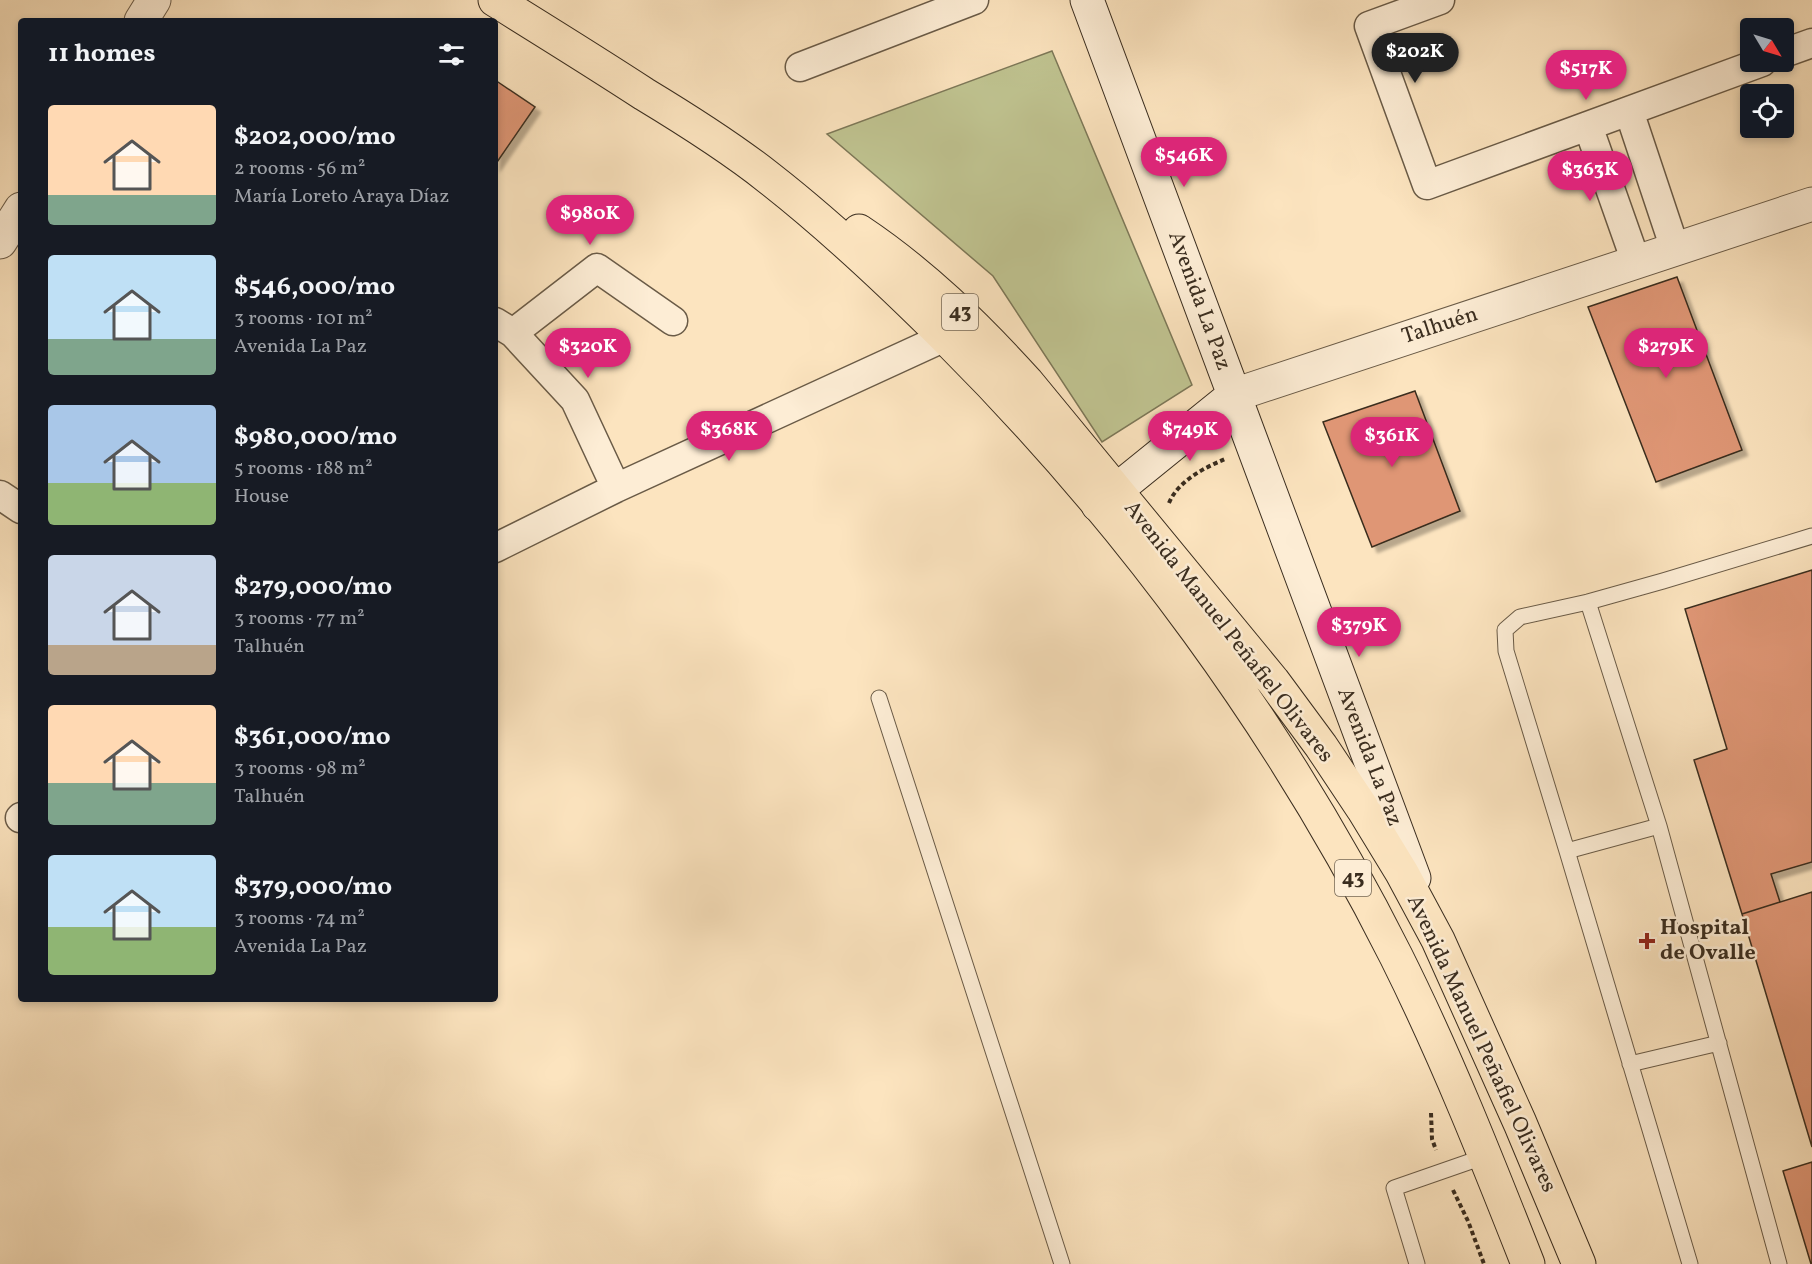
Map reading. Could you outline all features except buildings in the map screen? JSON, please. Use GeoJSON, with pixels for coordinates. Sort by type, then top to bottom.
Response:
{"type":"FeatureCollection","features":[{"type":"Feature","properties":{"kind":"main road"},"geometry":{"type":"LineString","coordinates":[[143,18],[154,0]]}},
{"type":"Feature","properties":{"kind":"main road","name":"Avenida Manuel Peñafiel Olivares"},"geometry":{"type":"LineString","coordinates":[[495,0],[686,120],[767,176],[821,206],[872,240],[921,277],[958,310],[1027,382],[1107,497],[1141,556],[1232,680],[1286,762],[1342,857],[1395,954],[1443,1053],[1528,1264]]}},
{"type":"Feature","properties":{"kind":"main road","name":"Avenida La Paz"},"geometry":{"type":"LineString","coordinates":[[1087,0],[1438,940]]}},
{"type":"Feature","properties":{"kind":"main road","name":"Avenida Manuel Peñafiel Olivares"},"geometry":{"type":"LineString","coordinates":[[767,176],[842,240],[945,337],[1043,440],[1156,539],[1273,681],[1321,746],[1363,809],[1402,873],[1438,940],[1520,1123],[1579,1264]]}},
{"type":"Feature","properties":{"kind":"main road","name":"Talhuén"},"geometry":{"type":"LineString","coordinates":[[1107,497],[1234,395],[1812,204]]}},
{"type":"Feature","properties":{"kind":"main road"},"geometry":{"type":"LineString","coordinates":[[0,242],[18,214]]}},
{"type":"Feature","properties":{"kind":"street"},"geometry":{"type":"LineString","coordinates":[[800,67],[974,0]]}},
{"type":"Feature","properties":{"kind":"street"},"geometry":{"type":"LineString","coordinates":[[1440,0],[1369,26],[1427,185],[1740,70]]}},
{"type":"Feature","properties":{"kind":"street"},"geometry":{"type":"LineString","coordinates":[[1794,50],[1812,43]]}},
{"type":"Feature","properties":{"kind":"street"},"geometry":{"type":"LineString","coordinates":[[1629,111],[1675,249]]}},
{"type":"Feature","properties":{"kind":"street"},"geometry":{"type":"LineString","coordinates":[[1588,126],[1636,262]]}},
{"type":"Feature","properties":{"kind":"street"},"geometry":{"type":"LineString","coordinates":[[616,488],[575,400],[504,327],[597,268],[673,321]]}},
{"type":"Feature","properties":{"kind":"street"},"geometry":{"type":"LineString","coordinates":[[498,547],[616,488],[945,337]]}},
{"type":"Feature","properties":{"kind":"street"},"geometry":{"type":"LineString","coordinates":[[0,495],[18,507]]}},
{"type":"Feature","properties":{"kind":"lane"},"geometry":{"type":"LineString","coordinates":[[1690,1264],[1506,651],[1504,630],[1520,617],[1588,602],[1812,536]]}},
{"type":"Feature","properties":{"kind":"lane"},"geometry":{"type":"LineString","coordinates":[[1588,602],[1659,826],[1779,1264]]}},
{"type":"Feature","properties":{"kind":"lane"},"geometry":{"type":"LineString","coordinates":[[879,698],[1062,1264]]}},
{"type":"Feature","properties":{"kind":"lane"},"geometry":{"type":"LineString","coordinates":[[1567,851],[1659,826]]}},
{"type":"Feature","properties":{"kind":"lane"},"geometry":{"type":"LineString","coordinates":[[1630,1064],[1719,1043]]}},
{"type":"Feature","properties":{"kind":"lane"},"geometry":{"type":"LineString","coordinates":[[1417,1264],[1394,1188],[1486,1156]]}},
{"type":"Feature","properties":{"kind":"path"},"geometry":{"type":"LineString","coordinates":[[1156,539],[1174,525],[1167,510],[1172,496],[1201,469],[1253,448]]}},
{"type":"Feature","properties":{"kind":"path"},"geometry":{"type":"LineString","coordinates":[[1430,1106],[1432,1139],[1443,1171],[1468,1221],[1484,1264]]}},
{"type":"Feature","properties":{"kind":"green space"},"geometry":{"type":"Polygon","coordinates":[[[1052,51],[1192,385],[1102,442],[993,276],[827,134],[1052,51]]]}},
{"type":"Feature","properties":{"kind":"place","name":"Hospital de Ovalle"},"geometry":{"type":"Point","coordinates":[1647,941]}}]}
